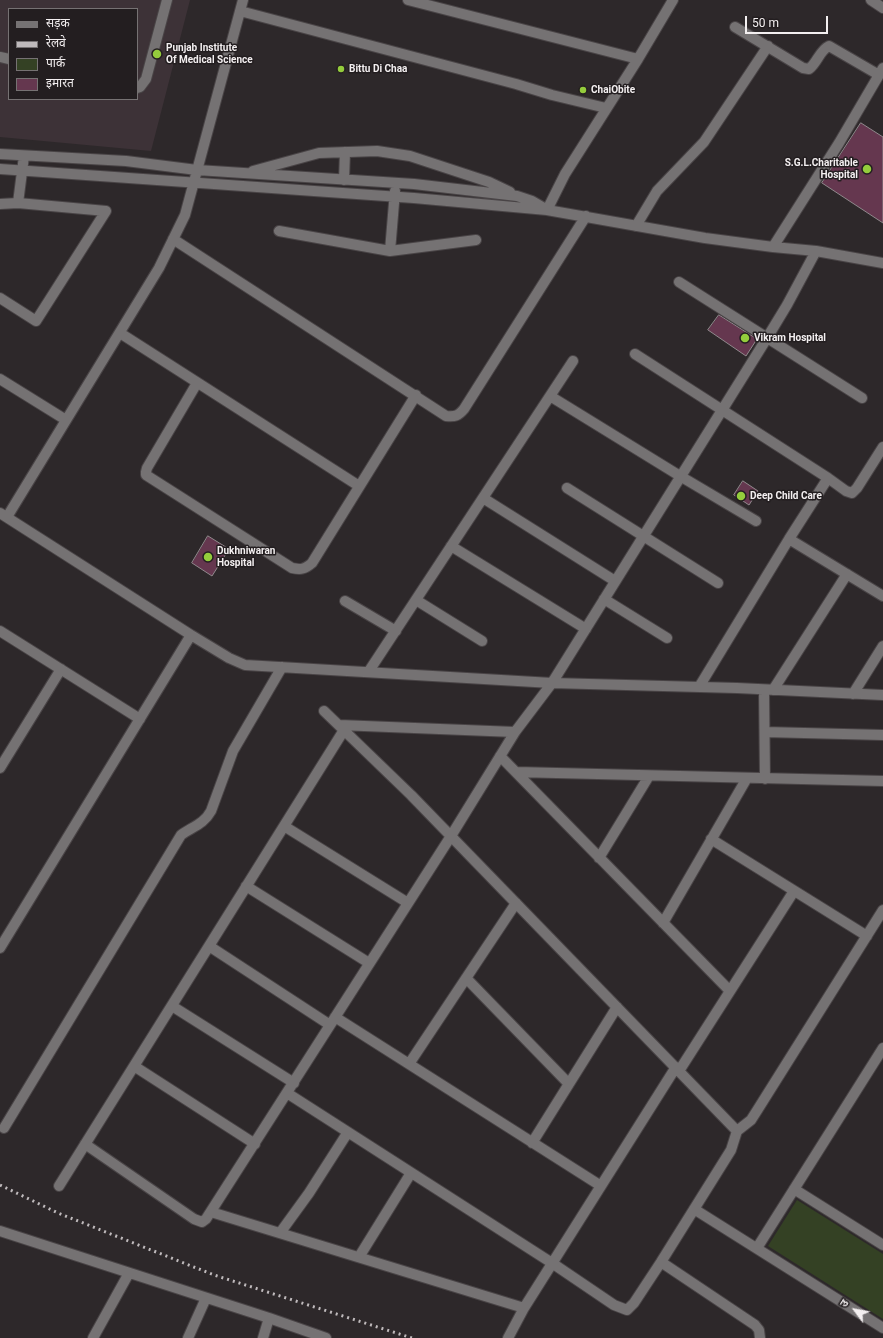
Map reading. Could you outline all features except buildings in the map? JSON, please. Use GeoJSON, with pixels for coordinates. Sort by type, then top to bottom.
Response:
{"type":"FeatureCollection","features":[{"type":"Feature","properties":{"kind":"street"},"geometry":{"type":"LineString","coordinates":[[138,88],[146,79],[167,0]]}},
{"type":"Feature","properties":{"kind":"street"},"geometry":{"type":"LineString","coordinates":[[244,0],[185,215],[159,268],[120,333],[66,420],[4,515],[191,635],[229,658],[245,665],[552,683],[699,687],[883,695]]}},
{"type":"Feature","properties":{"kind":"street"},"geometry":{"type":"LineString","coordinates":[[408,0],[638,59]]}},
{"type":"Feature","properties":{"kind":"street"},"geometry":{"type":"LineString","coordinates":[[547,210],[565,174],[638,59],[673,0]]}},
{"type":"Feature","properties":{"kind":"street"},"geometry":{"type":"LineString","coordinates":[[871,0],[883,8]]}},
{"type":"Feature","properties":{"kind":"street"},"geometry":{"type":"LineString","coordinates":[[240,11],[552,95],[606,108]]}},
{"type":"Feature","properties":{"kind":"street"},"geometry":{"type":"LineString","coordinates":[[736,27],[803,68],[809,69],[813,66],[825,48],[829,46],[881,72],[839,143],[773,247]]}},
{"type":"Feature","properties":{"kind":"street"},"geometry":{"type":"LineString","coordinates":[[636,226],[657,191],[704,142],[768,46]]}},
{"type":"Feature","properties":{"kind":"street"},"geometry":{"type":"LineString","coordinates":[[246,173],[319,153],[377,151],[410,156],[489,182],[517,196],[532,201],[547,210]]}},
{"type":"Feature","properties":{"kind":"street"},"geometry":{"type":"LineString","coordinates":[[344,180],[345,152]]}},
{"type":"Feature","properties":{"kind":"street"},"geometry":{"type":"LineString","coordinates":[[0,154],[126,161],[197,170],[396,183],[517,196]]}},
{"type":"Feature","properties":{"kind":"street"},"geometry":{"type":"LineString","coordinates":[[18,203],[24,156]]}},
{"type":"Feature","properties":{"kind":"street"},"geometry":{"type":"LineString","coordinates":[[0,169],[394,197],[547,210],[705,238],[816,251],[883,262]]}},
{"type":"Feature","properties":{"kind":"street"},"geometry":{"type":"LineString","coordinates":[[390,251],[396,183]]}},
{"type":"Feature","properties":{"kind":"street"},"geometry":{"type":"LineString","coordinates":[[0,204],[18,203],[106,211],[36,321],[0,298]]}},
{"type":"Feature","properties":{"kind":"street"},"geometry":{"type":"LineString","coordinates":[[173,239],[416,395],[446,416],[453,417],[459,415],[464,409],[586,216]]}},
{"type":"Feature","properties":{"kind":"street"},"geometry":{"type":"LineString","coordinates":[[279,231],[390,251],[476,240]]}},
{"type":"Feature","properties":{"kind":"street"},"geometry":{"type":"LineString","coordinates":[[85,1144],[198,1222],[206,1220],[451,836],[515,732],[552,683],[767,338],[787,305],[816,251]]}},
{"type":"Feature","properties":{"kind":"street"},"geometry":{"type":"LineString","coordinates":[[679,282],[862,398]]}},
{"type":"Feature","properties":{"kind":"street"},"geometry":{"type":"LineString","coordinates":[[120,333],[359,486]]}},
{"type":"Feature","properties":{"kind":"street"},"geometry":{"type":"LineString","coordinates":[[635,354],[846,491],[852,493],[857,488],[883,447]]}},
{"type":"Feature","properties":{"kind":"street"},"geometry":{"type":"LineString","coordinates":[[370,672],[573,361]]}},
{"type":"Feature","properties":{"kind":"street"},"geometry":{"type":"LineString","coordinates":[[0,379],[66,420]]}},
{"type":"Feature","properties":{"kind":"street"},"geometry":{"type":"LineString","coordinates":[[197,383],[147,468],[146,475],[292,568],[300,570],[306,568],[312,563],[416,395]]}},
{"type":"Feature","properties":{"kind":"street"},"geometry":{"type":"LineString","coordinates":[[550,396],[756,521]]}},
{"type":"Feature","properties":{"kind":"street"},"geometry":{"type":"LineString","coordinates":[[699,687],[828,478]]}},
{"type":"Feature","properties":{"kind":"street"},"geometry":{"type":"LineString","coordinates":[[567,488],[718,583]]}},
{"type":"Feature","properties":{"kind":"street"},"geometry":{"type":"LineString","coordinates":[[483,498],[615,581]]}},
{"type":"Feature","properties":{"kind":"street"},"geometry":{"type":"LineString","coordinates":[[789,539],[883,595]]}},
{"type":"Feature","properties":{"kind":"street"},"geometry":{"type":"LineString","coordinates":[[451,546],[586,628]]}},
{"type":"Feature","properties":{"kind":"street"},"geometry":{"type":"LineString","coordinates":[[765,779],[765,732],[768,690],[847,574]]}},
{"type":"Feature","properties":{"kind":"street"},"geometry":{"type":"LineString","coordinates":[[604,599],[667,638]]}},
{"type":"Feature","properties":{"kind":"street"},"geometry":{"type":"LineString","coordinates":[[416,600],[482,641]]}},
{"type":"Feature","properties":{"kind":"street"},"geometry":{"type":"LineString","coordinates":[[345,601],[396,631]]}},
{"type":"Feature","properties":{"kind":"street"},"geometry":{"type":"LineString","coordinates":[[0,631],[140,719]]}},
{"type":"Feature","properties":{"kind":"street"},"geometry":{"type":"LineString","coordinates":[[1,944],[191,635]]}},
{"type":"Feature","properties":{"kind":"street"},"geometry":{"type":"LineString","coordinates":[[853,694],[883,646]]}},
{"type":"Feature","properties":{"kind":"street"},"geometry":{"type":"LineString","coordinates":[[4,1128],[181,835],[208,818],[233,751],[282,667]]}},
{"type":"Feature","properties":{"kind":"street"},"geometry":{"type":"LineString","coordinates":[[0,768],[61,669]]}},
{"type":"Feature","properties":{"kind":"street"},"geometry":{"type":"LineString","coordinates":[[324,710],[411,795],[737,1131]]}},
{"type":"Feature","properties":{"kind":"street"},"geometry":{"type":"LineString","coordinates":[[342,728],[515,732]]}},
{"type":"Feature","properties":{"kind":"street"},"geometry":{"type":"LineString","coordinates":[[59,1186],[284,826],[342,728]]}},
{"type":"Feature","properties":{"kind":"street"},"geometry":{"type":"LineString","coordinates":[[765,732],[883,735]]}},
{"type":"Feature","properties":{"kind":"street"},"geometry":{"type":"LineString","coordinates":[[500,756],[730,991]]}},
{"type":"Feature","properties":{"kind":"street"},"geometry":{"type":"LineString","coordinates":[[516,772],[883,781]]}},
{"type":"Feature","properties":{"kind":"street"},"geometry":{"type":"LineString","coordinates":[[599,858],[649,776]]}},
{"type":"Feature","properties":{"kind":"street"},"geometry":{"type":"LineString","coordinates":[[663,923],[747,778]]}},
{"type":"Feature","properties":{"kind":"street"},"geometry":{"type":"LineString","coordinates":[[284,826],[408,903]]}},
{"type":"Feature","properties":{"kind":"street"},"geometry":{"type":"LineString","coordinates":[[711,839],[866,936]]}},
{"type":"Feature","properties":{"kind":"street"},"geometry":{"type":"LineString","coordinates":[[246,886],[369,963]]}},
{"type":"Feature","properties":{"kind":"street"},"geometry":{"type":"LineString","coordinates":[[508,1338],[524,1308],[601,1186],[794,891]]}},
{"type":"Feature","properties":{"kind":"street"},"geometry":{"type":"LineString","coordinates":[[409,1064],[516,903]]}},
{"type":"Feature","properties":{"kind":"street"},"geometry":{"type":"LineString","coordinates":[[287,1094],[552,1263],[614,1305],[627,1310],[634,1303],[661,1262],[728,1154],[737,1131],[751,1120],[883,910]]}},
{"type":"Feature","properties":{"kind":"street"},"geometry":{"type":"LineString","coordinates":[[209,946],[333,1021],[409,1064],[601,1186]]}},
{"type":"Feature","properties":{"kind":"street"},"geometry":{"type":"LineString","coordinates":[[466,978],[569,1084]]}},
{"type":"Feature","properties":{"kind":"street"},"geometry":{"type":"LineString","coordinates":[[172,1006],[294,1083]]}},
{"type":"Feature","properties":{"kind":"street"},"geometry":{"type":"LineString","coordinates":[[532,1143],[617,1007]]}},
{"type":"Feature","properties":{"kind":"street"},"geometry":{"type":"LineString","coordinates":[[757,1248],[883,1048]]}},
{"type":"Feature","properties":{"kind":"street"},"geometry":{"type":"LineString","coordinates":[[134,1066],[255,1144]]}},
{"type":"Feature","properties":{"kind":"street"},"geometry":{"type":"LineString","coordinates":[[280,1233],[309,1193],[348,1132]]}},
{"type":"Feature","properties":{"kind":"street"},"geometry":{"type":"LineString","coordinates":[[359,1257],[411,1173]]}},
{"type":"Feature","properties":{"kind":"street"},"geometry":{"type":"LineString","coordinates":[[794,1189],[883,1245]]}},
{"type":"Feature","properties":{"kind":"street"},"geometry":{"type":"LineString","coordinates":[[694,1209],[883,1328]]}},
{"type":"Feature","properties":{"kind":"street"},"geometry":{"type":"LineString","coordinates":[[211,1212],[524,1308]]}},
{"type":"Feature","properties":{"kind":"street"},"geometry":{"type":"LineString","coordinates":[[0,1231],[269,1318],[326,1338]]}},
{"type":"Feature","properties":{"kind":"street"},"geometry":{"type":"LineString","coordinates":[[661,1262],[755,1325],[759,1330],[760,1338]]}},
{"type":"Feature","properties":{"kind":"street"},"geometry":{"type":"LineString","coordinates":[[92,1338],[129,1273]]}},
{"type":"Feature","properties":{"kind":"street"},"geometry":{"type":"LineString","coordinates":[[188,1338],[206,1298]]}},
{"type":"Feature","properties":{"kind":"street"},"geometry":{"type":"LineString","coordinates":[[263,1338],[269,1318]]}},
{"type":"Feature","properties":{"kind":"shaded area","name":"Punjab Institute Of Medical Science"},"geometry":{"type":"Polygon","coordinates":[[[0,0],[190,0],[151,151],[0,137],[0,0]]]}},
{"type":"Feature","properties":{"kind":"green space"},"geometry":{"type":"Polygon","coordinates":[[[797,1200],[883,1254],[883,1319],[768,1246],[797,1200]]]}},
{"type":"Feature","properties":{"kind":"railway"},"geometry":{"type":"LineString","coordinates":[[0,1185],[58,1213],[214,1275],[412,1338]]}},
{"type":"Feature","properties":{"kind":"place","name":"Punjab Institute Of Medical Science"},"geometry":{"type":"Point","coordinates":[157,54]}},
{"type":"Feature","properties":{"kind":"place","name":"Bittu Di Chaa"},"geometry":{"type":"Point","coordinates":[341,69]}},
{"type":"Feature","properties":{"kind":"place","name":"ChaiObite"},"geometry":{"type":"Point","coordinates":[583,90]}},
{"type":"Feature","properties":{"kind":"place","name":"S.G.L.Charitable Hospital"},"geometry":{"type":"Point","coordinates":[867,169]}},
{"type":"Feature","properties":{"kind":"place","name":"Vikram Hospital"},"geometry":{"type":"Point","coordinates":[745,338]}},
{"type":"Feature","properties":{"kind":"place","name":"Deep Child Care"},"geometry":{"type":"Point","coordinates":[741,496]}},
{"type":"Feature","properties":{"kind":"place","name":"Dukhniwaran Hospital"},"geometry":{"type":"Point","coordinates":[208,557]}}]}
